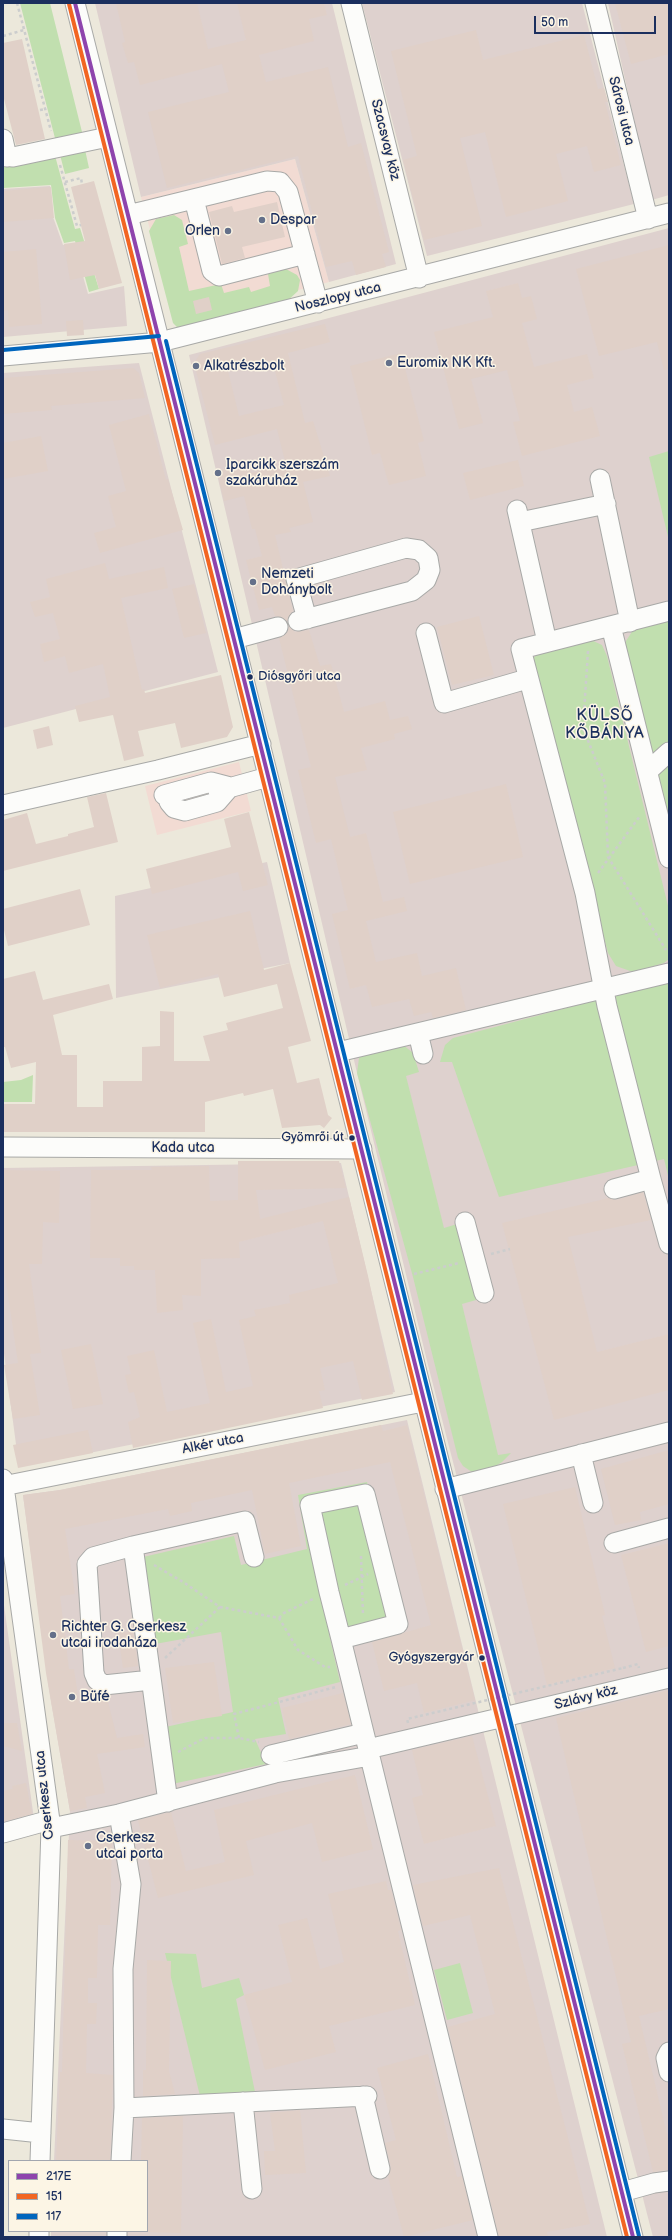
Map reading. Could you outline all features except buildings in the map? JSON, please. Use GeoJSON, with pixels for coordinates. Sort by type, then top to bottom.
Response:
{"type":"FeatureCollection","features":[{"type":"Feature","properties":{"kind":"street"},"geometry":{"type":"LineString","coordinates":[[75,3],[338,1052],[423,1402],[633,2237]]}},
{"type":"Feature","properties":{"kind":"street","name":"Szacsvay köz"},"geometry":{"type":"LineString","coordinates":[[351,3],[419,278]]}},
{"type":"Feature","properties":{"kind":"street","name":"Sárosi utca"},"geometry":{"type":"LineString","coordinates":[[595,3],[648,219]]}},
{"type":"Feature","properties":{"kind":"street"},"geometry":{"type":"LineString","coordinates":[[4,151],[55,147],[108,137]]}},
{"type":"Feature","properties":{"kind":"street"},"geometry":{"type":"LineString","coordinates":[[128,215],[267,181],[280,182],[288,192],[318,303]]}},
{"type":"Feature","properties":{"kind":"street"},"geometry":{"type":"LineString","coordinates":[[194,199],[212,270],[219,276],[305,254]]}},
{"type":"Feature","properties":{"kind":"street","name":"Noszlopy utca"},"geometry":{"type":"LineString","coordinates":[[3,356],[160,342],[419,278],[669,213]]}},
{"type":"Feature","properties":{"kind":"street"},"geometry":{"type":"LineString","coordinates":[[600,479],[630,622]]}},
{"type":"Feature","properties":{"kind":"street"},"geometry":{"type":"LineString","coordinates":[[547,642],[518,516],[606,504]]}},
{"type":"Feature","properties":{"kind":"street"},"geometry":{"type":"LineString","coordinates":[[406,548],[419,550],[428,558],[430,570],[426,580],[412,591],[303,620],[296,579],[406,548]]}},
{"type":"Feature","properties":{"kind":"street"},"geometry":{"type":"LineString","coordinates":[[669,611],[521,649],[527,679],[585,893],[604,989],[651,1179],[669,1244]]}},
{"type":"Feature","properties":{"kind":"street"},"geometry":{"type":"LineString","coordinates":[[611,626],[669,858]]}},
{"type":"Feature","properties":{"kind":"street"},"geometry":{"type":"LineString","coordinates":[[234,638],[278,627]]}},
{"type":"Feature","properties":{"kind":"street"},"geometry":{"type":"LineString","coordinates":[[426,633],[444,702],[527,679]]}},
{"type":"Feature","properties":{"kind":"street"},"geometry":{"type":"LineString","coordinates":[[3,804],[158,770],[261,744]]}},
{"type":"Feature","properties":{"kind":"street"},"geometry":{"type":"LineString","coordinates":[[648,772],[669,752]]}},
{"type":"Feature","properties":{"kind":"street"},"geometry":{"type":"LineString","coordinates":[[158,770],[166,799],[211,782],[230,787],[268,777]]}},
{"type":"Feature","properties":{"kind":"street"},"geometry":{"type":"LineString","coordinates":[[338,1052],[669,973]]}},
{"type":"Feature","properties":{"kind":"street"},"geometry":{"type":"LineString","coordinates":[[418,1033],[423,1054]]}},
{"type":"Feature","properties":{"kind":"street","name":"Kada utca"},"geometry":{"type":"LineString","coordinates":[[3,1147],[362,1149]]}},
{"type":"Feature","properties":{"kind":"street"},"geometry":{"type":"LineString","coordinates":[[614,1190],[651,1179]]}},
{"type":"Feature","properties":{"kind":"street"},"geometry":{"type":"LineString","coordinates":[[465,1222],[484,1293]]}},
{"type":"Feature","properties":{"kind":"street","name":"Alkér utca"},"geometry":{"type":"LineString","coordinates":[[3,1484],[423,1402]]}},
{"type":"Feature","properties":{"kind":"street"},"geometry":{"type":"LineString","coordinates":[[445,1489],[669,1432]]}},
{"type":"Feature","properties":{"kind":"street"},"geometry":{"type":"LineString","coordinates":[[581,1454],[593,1503]]}},
{"type":"Feature","properties":{"kind":"street","name":"Cserkesz utca"},"geometry":{"type":"LineString","coordinates":[[3,1484],[51,1824],[40,2160]]}},
{"type":"Feature","properties":{"kind":"street"},"geometry":{"type":"LineString","coordinates":[[341,1639],[398,1624],[365,1494],[310,1504],[341,1639],[488,2237]]}},
{"type":"Feature","properties":{"kind":"street"},"geometry":{"type":"LineString","coordinates":[[150,1677],[104,1684],[97,1680],[94,1674],[87,1564],[93,1557],[133,1546],[245,1521],[254,1557]]}},
{"type":"Feature","properties":{"kind":"street"},"geometry":{"type":"LineString","coordinates":[[614,1543],[669,1528]]}},
{"type":"Feature","properties":{"kind":"street"},"geometry":{"type":"LineString","coordinates":[[133,1546],[161,1760],[168,1802]]}},
{"type":"Feature","properties":{"kind":"street","name":"Szlávy köz"},"geometry":{"type":"LineString","coordinates":[[367,1746],[503,1719],[669,1678]]}},
{"type":"Feature","properties":{"kind":"street"},"geometry":{"type":"LineString","coordinates":[[3,1833],[119,1814],[275,1773],[367,1746]]}},
{"type":"Feature","properties":{"kind":"street"},"geometry":{"type":"LineString","coordinates":[[271,1755],[367,1746]]}},
{"type":"Feature","properties":{"kind":"street"},"geometry":{"type":"LineString","coordinates":[[119,1814],[131,1884],[123,1969],[124,2108],[121,2160]]}},
{"type":"Feature","properties":{"kind":"street"},"geometry":{"type":"LineString","coordinates":[[669,2052],[666,2058],[669,2072]]}},
{"type":"Feature","properties":{"kind":"street"},"geometry":{"type":"LineString","coordinates":[[124,2108],[365,2096],[380,2169]]}},
{"type":"Feature","properties":{"kind":"street"},"geometry":{"type":"LineString","coordinates":[[244,2102],[252,2188]]}},
{"type":"Feature","properties":{"kind":"street"},"geometry":{"type":"LineString","coordinates":[[3,2129],[41,2133]]}},
{"type":"Feature","properties":{"kind":"street"},"geometry":{"type":"LineString","coordinates":[[622,2192],[654,2183],[669,2181]]}},
{"type":"Feature","properties":{"kind":"path"},"geometry":{"type":"LineString","coordinates":[[17,3],[77,226],[81,225]]}},
{"type":"Feature","properties":{"kind":"path"},"geometry":{"type":"LineString","coordinates":[[3,36],[24,30]]}},
{"type":"Feature","properties":{"kind":"path"},"geometry":{"type":"LineString","coordinates":[[40,110],[46,109]]}},
{"type":"Feature","properties":{"kind":"path"},"geometry":{"type":"LineString","coordinates":[[65,182],[81,178],[82,184]]}},
{"type":"Feature","properties":{"kind":"path"},"geometry":{"type":"LineString","coordinates":[[588,651],[583,728],[606,783],[608,857],[666,950]]}},
{"type":"Feature","properties":{"kind":"path"},"geometry":{"type":"LineString","coordinates":[[585,893],[608,857],[654,798]]}},
{"type":"Feature","properties":{"kind":"path"},"geometry":{"type":"LineString","coordinates":[[133,1546],[151,1564],[183,1582],[220,1607],[279,1618],[298,1650],[325,1668],[347,1663]]}},
{"type":"Feature","properties":{"kind":"path"},"geometry":{"type":"LineString","coordinates":[[361,1548],[363,1633]]}},
{"type":"Feature","properties":{"kind":"path"},"geometry":{"type":"LineString","coordinates":[[150,1677],[178,1644],[220,1607]]}},
{"type":"Feature","properties":{"kind":"path"},"geometry":{"type":"LineString","coordinates":[[407,1719],[638,1664]]}},
{"type":"Feature","properties":{"kind":"path"},"geometry":{"type":"LineString","coordinates":[[239,1738],[234,1714],[352,1683]]}},
{"type":"Feature","properties":{"kind":"path"},"geometry":{"type":"LineString","coordinates":[[161,1760],[205,1738],[239,1738],[270,1745],[271,1755]]}},
{"type":"Feature","properties":{"kind":"shaded area"},"geometry":{"type":"Polygon","coordinates":[[[95,3],[332,3],[396,264],[329,282],[295,159],[141,197],[95,3]]]}},
{"type":"Feature","properties":{"kind":"shaded area"},"geometry":{"type":"Polygon","coordinates":[[[362,3],[582,3],[634,204],[427,256],[362,3]]]}},
{"type":"Feature","properties":{"kind":"shaded area"},"geometry":{"type":"Polygon","coordinates":[[[608,3],[669,3],[669,195],[652,200],[608,3]]]}},
{"type":"Feature","properties":{"kind":"shaded area"},"geometry":{"type":"Polygon","coordinates":[[[295,159],[329,282],[176,322],[141,197],[295,159]]]}},
{"type":"Feature","properties":{"kind":"shaded area"},"geometry":{"type":"Polygon","coordinates":[[[50,186],[53,217],[63,245],[74,244],[88,294],[124,286],[127,326],[3,337],[3,189],[50,186]]]}},
{"type":"Feature","properties":{"kind":"shaded area"},"geometry":{"type":"Polygon","coordinates":[[[669,228],[669,2237],[653,2237],[428,1365],[357,1073],[189,355],[669,228]]]}},
{"type":"Feature","properties":{"kind":"shaded area"},"geometry":{"type":"Polygon","coordinates":[[[139,363],[218,672],[3,728],[3,373],[139,363]]]}},
{"type":"Feature","properties":{"kind":"shaded area"},"geometry":{"type":"Polygon","coordinates":[[[239,762],[251,811],[157,835],[145,786],[239,762]]]}},
{"type":"Feature","properties":{"kind":"shaded area"},"geometry":{"type":"Polygon","coordinates":[[[267,862],[290,963],[116,998],[115,896],[267,862]]]}},
{"type":"Feature","properties":{"kind":"shaded area"},"geometry":{"type":"Polygon","coordinates":[[[341,1163],[395,1392],[19,1467],[3,1346],[3,1168],[341,1163]]]}},
{"type":"Feature","properties":{"kind":"shaded area"},"geometry":{"type":"Polygon","coordinates":[[[407,1420],[607,2237],[51,2237],[51,2232],[148,2232],[148,2160],[54,2160],[70,1811],[50,1695],[23,1495],[60,1490],[407,1420]]]}},
{"type":"Feature","properties":{"kind":"shaded area"},"geometry":{"type":"Polygon","coordinates":[[[3,1598],[34,1819],[3,1825],[3,1598]]]}},
{"type":"Feature","properties":{"kind":"green space"},"geometry":{"type":"Polygon","coordinates":[[[20,3],[50,3],[83,136],[56,142],[20,3]]]}},
{"type":"Feature","properties":{"kind":"green space"},"geometry":{"type":"Polygon","coordinates":[[[84,145],[89,168],[65,174],[59,151],[84,145]]]}},
{"type":"Feature","properties":{"kind":"green space"},"geometry":{"type":"Polygon","coordinates":[[[54,152],[75,229],[80,228],[99,289],[89,292],[75,241],[64,243],[55,218],[51,185],[3,188],[3,163],[54,152]]]}},
{"type":"Feature","properties":{"kind":"green space"},"geometry":{"type":"Polygon","coordinates":[[[174,215],[182,220],[188,244],[179,247],[189,291],[221,284],[224,293],[249,287],[251,292],[270,286],[268,274],[286,269],[297,275],[300,280],[298,291],[285,303],[178,328],[173,323],[149,231],[156,219],[174,215]]]}},
{"type":"Feature","properties":{"kind":"green space"},"geometry":{"type":"Polygon","coordinates":[[[669,451],[669,541],[649,457],[669,451]]]}},
{"type":"Feature","properties":{"kind":"green space"},"geometry":{"type":"Polygon","coordinates":[[[669,619],[669,837],[625,656],[626,641],[635,627],[669,619]]]}},
{"type":"Feature","properties":{"kind":"green space"},"geometry":{"type":"Polygon","coordinates":[[[589,639],[602,645],[607,656],[669,910],[669,959],[664,963],[633,972],[616,966],[608,953],[532,659],[540,652],[589,639]]]}},
{"type":"Feature","properties":{"kind":"green space"},"geometry":{"type":"Polygon","coordinates":[[[669,981],[669,1180],[664,1159],[499,1197],[452,1062],[440,1062],[445,1045],[453,1038],[669,981]]]}},
{"type":"Feature","properties":{"kind":"green space"},"geometry":{"type":"Polygon","coordinates":[[[402,1044],[413,1053],[419,1072],[406,1076],[444,1228],[457,1224],[476,1300],[462,1304],[498,1455],[511,1453],[502,1462],[491,1469],[472,1472],[463,1466],[458,1458],[413,1277],[357,1073],[359,1058],[370,1049],[402,1044]]]}},
{"type":"Feature","properties":{"kind":"green space"},"geometry":{"type":"Polygon","coordinates":[[[33,1075],[32,1102],[3,1102],[3,1082],[21,1080],[33,1075]]]}},
{"type":"Feature","properties":{"kind":"green space"},"geometry":{"type":"Polygon","coordinates":[[[367,1482],[402,1618],[329,1634],[340,1682],[278,1698],[286,1734],[255,1739],[266,1764],[172,1784],[161,1728],[233,1712],[221,1632],[155,1644],[143,1557],[234,1536],[241,1565],[307,1549],[298,1495],[367,1482]]]}},
{"type":"Feature","properties":{"kind":"green space"},"geometry":{"type":"Polygon","coordinates":[[[165,1953],[196,1954],[202,1988],[239,1978],[244,1995],[236,1999],[255,2092],[200,2096],[165,1953]]]}},
{"type":"Feature","properties":{"kind":"green space"},"geometry":{"type":"Polygon","coordinates":[[[460,1963],[473,2013],[447,2020],[434,1970],[460,1963]]]}},
{"type":"Feature","properties":{"kind":"transit line","name":"217E"},"geometry":{"type":"LineString","coordinates":[[75,3],[633,2237]]}},
{"type":"Feature","properties":{"kind":"transit line","name":"151"},"geometry":{"type":"LineString","coordinates":[[69,4],[627,2237]]}},
{"type":"Feature","properties":{"kind":"transit line","name":"117"},"geometry":{"type":"LineString","coordinates":[[3,350],[159,336]]}},
{"type":"Feature","properties":{"kind":"transit line","name":"117"},"geometry":{"type":"LineString","coordinates":[[166,341],[639,2236]]}},
{"type":"Feature","properties":{"kind":"place","name":"Despar"},"geometry":{"type":"Point","coordinates":[262,220]}},
{"type":"Feature","properties":{"kind":"place","name":"Orlen"},"geometry":{"type":"Point","coordinates":[228,231]}},
{"type":"Feature","properties":{"kind":"place","name":"Euromix NK Kft."},"geometry":{"type":"Point","coordinates":[389,363]}},
{"type":"Feature","properties":{"kind":"place","name":"Alkatrészbolt"},"geometry":{"type":"Point","coordinates":[196,366]}},
{"type":"Feature","properties":{"kind":"place","name":"Iparcikk szerszám szakáruház"},"geometry":{"type":"Point","coordinates":[218,473]}},
{"type":"Feature","properties":{"kind":"place","name":"Nemzeti Dohánybolt"},"geometry":{"type":"Point","coordinates":[253,582]}},
{"type":"Feature","properties":{"kind":"place","name":"Diósgyőri utca"},"geometry":{"type":"Point","coordinates":[250,677]}},
{"type":"Feature","properties":{"kind":"place","name":"Gyömrői út"},"geometry":{"type":"Point","coordinates":[352,1138]}},
{"type":"Feature","properties":{"kind":"place","name":"Richter G. Cserkesz utcai irodaháza"},"geometry":{"type":"Point","coordinates":[53,1635]}},
{"type":"Feature","properties":{"kind":"place","name":"Gyógyszergyár"},"geometry":{"type":"Point","coordinates":[482,1658]}},
{"type":"Feature","properties":{"kind":"place","name":"Büfé"},"geometry":{"type":"Point","coordinates":[72,1697]}},
{"type":"Feature","properties":{"kind":"place","name":"Cserkesz utcai porta"},"geometry":{"type":"Point","coordinates":[88,1846]}},
{"type":"Feature","properties":{"kind":"district","name":"KÜLSŐ KŐBÁNYA"},"geometry":{"type":"Point","coordinates":[605,725]}}]}
